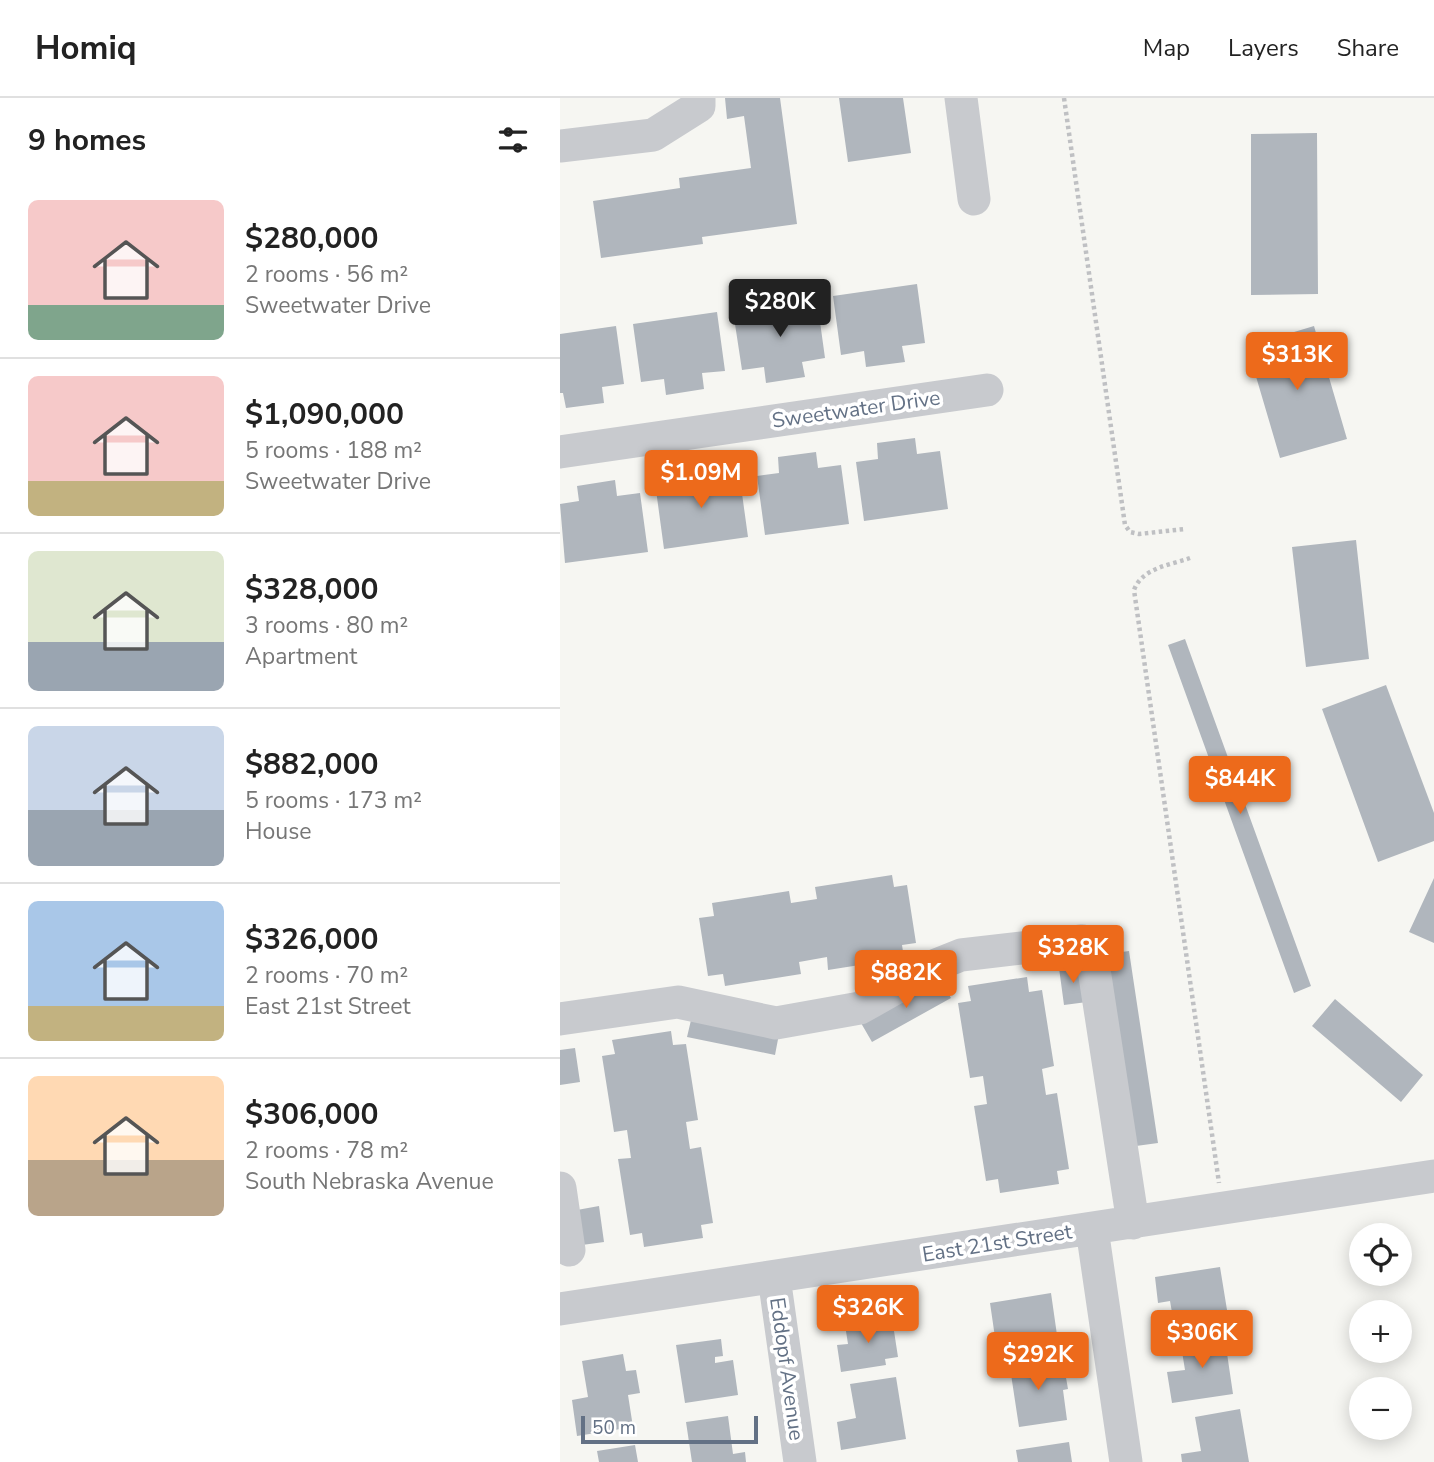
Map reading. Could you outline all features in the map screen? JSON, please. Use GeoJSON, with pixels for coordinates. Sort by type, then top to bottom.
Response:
{"type":"FeatureCollection","features":[{"type":"Feature","properties":{"kind":"street"},"geometry":{"type":"LineString","coordinates":[[560,146],[653,135],[699,106],[699,98]]}},
{"type":"Feature","properties":{"kind":"street"},"geometry":{"type":"LineString","coordinates":[[961,98],[974,200]]}},
{"type":"Feature","properties":{"kind":"street","name":"Sweetwater Drive"},"geometry":{"type":"LineString","coordinates":[[560,452],[987,390]]}},
{"type":"Feature","properties":{"kind":"street"},"geometry":{"type":"LineString","coordinates":[[560,1018],[678,1002],[776,1023],[860,1008],[936,964],[961,955],[1082,941],[1091,950],[1133,1223]]}},
{"type":"Feature","properties":{"kind":"street","name":"East 21st Street"},"geometry":{"type":"LineString","coordinates":[[560,1309],[1434,1176]]}},
{"type":"Feature","properties":{"kind":"street"},"geometry":{"type":"LineString","coordinates":[[560,1188],[569,1250]]}},
{"type":"Feature","properties":{"kind":"street"},"geometry":{"type":"LineString","coordinates":[[1092,1229],[1126,1462]]}},
{"type":"Feature","properties":{"kind":"street","name":"Eddopf Avenue"},"geometry":{"type":"LineString","coordinates":[[774,1277],[800,1462]]}},
{"type":"Feature","properties":{"kind":"path"},"geometry":{"type":"LineString","coordinates":[[1064,98],[1125,525],[1130,532],[1139,534],[1185,529]]}},
{"type":"Feature","properties":{"kind":"path"},"geometry":{"type":"LineString","coordinates":[[1190,558],[1150,571],[1138,579],[1134,590],[1223,1209]]}},
{"type":"Feature","properties":{"kind":"building"},"geometry":{"type":"Polygon","coordinates":[[[725,98],[780,98],[797,224],[702,237],[703,244],[601,258],[593,201],[680,188],[679,178],[751,168],[744,116],[727,119],[725,98]]]}},
{"type":"Feature","properties":{"kind":"building"},"geometry":{"type":"Polygon","coordinates":[[[839,98],[903,98],[911,153],[848,162],[839,98]]]}},
{"type":"Feature","properties":{"kind":"building"},"geometry":{"type":"Polygon","coordinates":[[[1317,133],[1318,294],[1251,295],[1251,134],[1317,133]]]}},
{"type":"Feature","properties":{"kind":"building"},"geometry":{"type":"Polygon","coordinates":[[[917,284],[925,343],[902,346],[905,362],[866,367],[864,351],[841,355],[833,296],[917,284]]]}},
{"type":"Feature","properties":{"kind":"building"},"geometry":{"type":"Polygon","coordinates":[[[817,300],[825,358],[802,362],[805,377],[766,383],[764,367],[742,370],[733,311],[817,300]]]}},
{"type":"Feature","properties":{"kind":"building"},"geometry":{"type":"Polygon","coordinates":[[[717,312],[725,371],[702,373],[704,389],[666,395],[664,379],[641,382],[633,324],[717,312]]]}},
{"type":"Feature","properties":{"kind":"building"},"geometry":{"type":"Polygon","coordinates":[[[616,326],[624,384],[602,387],[604,403],[566,408],[563,393],[560,393],[560,334],[616,326]]]}},
{"type":"Feature","properties":{"kind":"building"},"geometry":{"type":"Polygon","coordinates":[[[1314,326],[1347,439],[1280,458],[1247,346],[1314,326]]]}},
{"type":"Feature","properties":{"kind":"building"},"geometry":{"type":"Polygon","coordinates":[[[915,438],[917,454],[940,451],[948,509],[864,521],[856,462],[878,459],[877,443],[915,438]]]}},
{"type":"Feature","properties":{"kind":"building"},"geometry":{"type":"Polygon","coordinates":[[[816,452],[818,468],[841,465],[849,524],[765,535],[757,476],[779,473],[778,457],[816,452]]]}},
{"type":"Feature","properties":{"kind":"building"},"geometry":{"type":"Polygon","coordinates":[[[715,466],[717,482],[740,479],[748,537],[664,549],[656,490],[679,487],[677,471],[715,466]]]}},
{"type":"Feature","properties":{"kind":"building"},"geometry":{"type":"Polygon","coordinates":[[[615,480],[617,496],[640,493],[648,552],[565,563],[560,504],[579,501],[577,486],[615,480]]]}},
{"type":"Feature","properties":{"kind":"building"},"geometry":{"type":"Polygon","coordinates":[[[1356,540],[1369,659],[1306,667],[1292,547],[1356,540]]]}},
{"type":"Feature","properties":{"kind":"building"},"geometry":{"type":"Polygon","coordinates":[[[1185,639],[1311,986],[1294,993],[1168,645],[1185,639]]]}},
{"type":"Feature","properties":{"kind":"building"},"geometry":{"type":"Polygon","coordinates":[[[1386,685],[1434,813],[1434,841],[1378,862],[1322,709],[1386,685]]]}},
{"type":"Feature","properties":{"kind":"building"},"geometry":{"type":"Polygon","coordinates":[[[892,875],[894,887],[907,885],[916,943],[902,945],[904,958],[828,970],[827,957],[799,962],[801,974],[725,986],[723,974],[708,976],[699,918],[714,916],[712,903],[789,891],[791,903],[817,899],[815,887],[892,875]]]}},
{"type":"Feature","properties":{"kind":"building"},"geometry":{"type":"Polygon","coordinates":[[[1434,878],[1434,943],[1409,932],[1434,878]]]}},
{"type":"Feature","properties":{"kind":"building"},"geometry":{"type":"Polygon","coordinates":[[[1129,951],[1158,1143],[1136,1146],[1107,954],[1129,951]]]}},
{"type":"Feature","properties":{"kind":"building"},"geometry":{"type":"Polygon","coordinates":[[[1082,965],[1087,1002],[1064,1005],[1059,968],[1082,965]]]}},
{"type":"Feature","properties":{"kind":"building"},"geometry":{"type":"Polygon","coordinates":[[[1027,977],[1029,992],[1042,990],[1054,1066],[1042,1069],[1046,1095],[1057,1093],[1069,1169],[1057,1171],[1059,1184],[1000,1193],[998,1179],[986,1181],[974,1106],[987,1104],[983,1076],[970,1078],[958,1003],[971,1001],[968,986],[1027,977]]]}},
{"type":"Feature","properties":{"kind":"building"},"geometry":{"type":"Polygon","coordinates":[[[940,979],[951,998],[872,1042],[861,1023],[940,979]]]}},
{"type":"Feature","properties":{"kind":"building"},"geometry":{"type":"Polygon","coordinates":[[[1335,999],[1423,1075],[1401,1102],[1312,1026],[1335,999]]]}},
{"type":"Feature","properties":{"kind":"building"},"geometry":{"type":"Polygon","coordinates":[[[692,1016],[779,1034],[775,1055],[687,1037],[692,1016]]]}},
{"type":"Feature","properties":{"kind":"building"},"geometry":{"type":"Polygon","coordinates":[[[671,1031],[673,1045],[686,1044],[698,1120],[686,1122],[690,1149],[701,1147],[713,1223],[701,1225],[703,1238],[644,1247],[642,1233],[630,1235],[618,1159],[631,1158],[627,1130],[614,1132],[602,1056],[615,1054],[612,1040],[671,1031]]]}},
{"type":"Feature","properties":{"kind":"building"},"geometry":{"type":"Polygon","coordinates":[[[575,1048],[580,1082],[560,1085],[560,1050],[575,1048]]]}},
{"type":"Feature","properties":{"kind":"building"},"geometry":{"type":"Polygon","coordinates":[[[599,1206],[604,1242],[582,1245],[577,1210],[599,1206]]]}},
{"type":"Feature","properties":{"kind":"building"},"geometry":{"type":"Polygon","coordinates":[[[1220,1267],[1228,1316],[1174,1324],[1170,1301],[1158,1303],[1155,1277],[1220,1267]]]}},
{"type":"Feature","properties":{"kind":"building"},"geometry":{"type":"Polygon","coordinates":[[[1051,1293],[1058,1342],[997,1351],[990,1303],[1051,1293]]]}},
{"type":"Feature","properties":{"kind":"building"},"geometry":{"type":"Polygon","coordinates":[[[892,1318],[898,1357],[885,1359],[886,1365],[841,1372],[837,1345],[848,1344],[845,1325],[892,1318]]]}},
{"type":"Feature","properties":{"kind":"building"},"geometry":{"type":"Polygon","coordinates":[[[1224,1333],[1233,1394],[1172,1403],[1167,1372],[1185,1370],[1180,1339],[1224,1333]]]}},
{"type":"Feature","properties":{"kind":"building"},"geometry":{"type":"Polygon","coordinates":[[[721,1339],[723,1356],[715,1357],[715,1363],[733,1360],[738,1395],[685,1403],[676,1345],[721,1339]]]}},
{"type":"Feature","properties":{"kind":"building"},"geometry":{"type":"Polygon","coordinates":[[[623,1354],[626,1371],[636,1370],[640,1393],[628,1395],[633,1427],[577,1436],[572,1400],[588,1397],[582,1361],[623,1354]]]}},
{"type":"Feature","properties":{"kind":"building"},"geometry":{"type":"Polygon","coordinates":[[[1038,1357],[1039,1363],[1056,1360],[1058,1373],[1065,1372],[1068,1389],[1063,1390],[1067,1420],[1019,1427],[1009,1361],[1038,1357]]]}},
{"type":"Feature","properties":{"kind":"building"},"geometry":{"type":"Polygon","coordinates":[[[896,1377],[906,1439],[841,1450],[837,1422],[856,1418],[850,1384],[896,1377]]]}},
{"type":"Feature","properties":{"kind":"building"},"geometry":{"type":"Polygon","coordinates":[[[1240,1409],[1249,1462],[1182,1462],[1181,1454],[1201,1451],[1195,1417],[1240,1409]]]}},
{"type":"Feature","properties":{"kind":"building"},"geometry":{"type":"Polygon","coordinates":[[[728,1416],[733,1454],[745,1452],[746,1462],[692,1462],[686,1422],[728,1416]]]}},
{"type":"Feature","properties":{"kind":"building"},"geometry":{"type":"Polygon","coordinates":[[[1069,1442],[1072,1462],[1018,1462],[1016,1450],[1069,1442]]]}},
{"type":"Feature","properties":{"kind":"building"},"geometry":{"type":"Polygon","coordinates":[[[635,1445],[638,1462],[599,1462],[597,1451],[635,1445]]]}}]}
